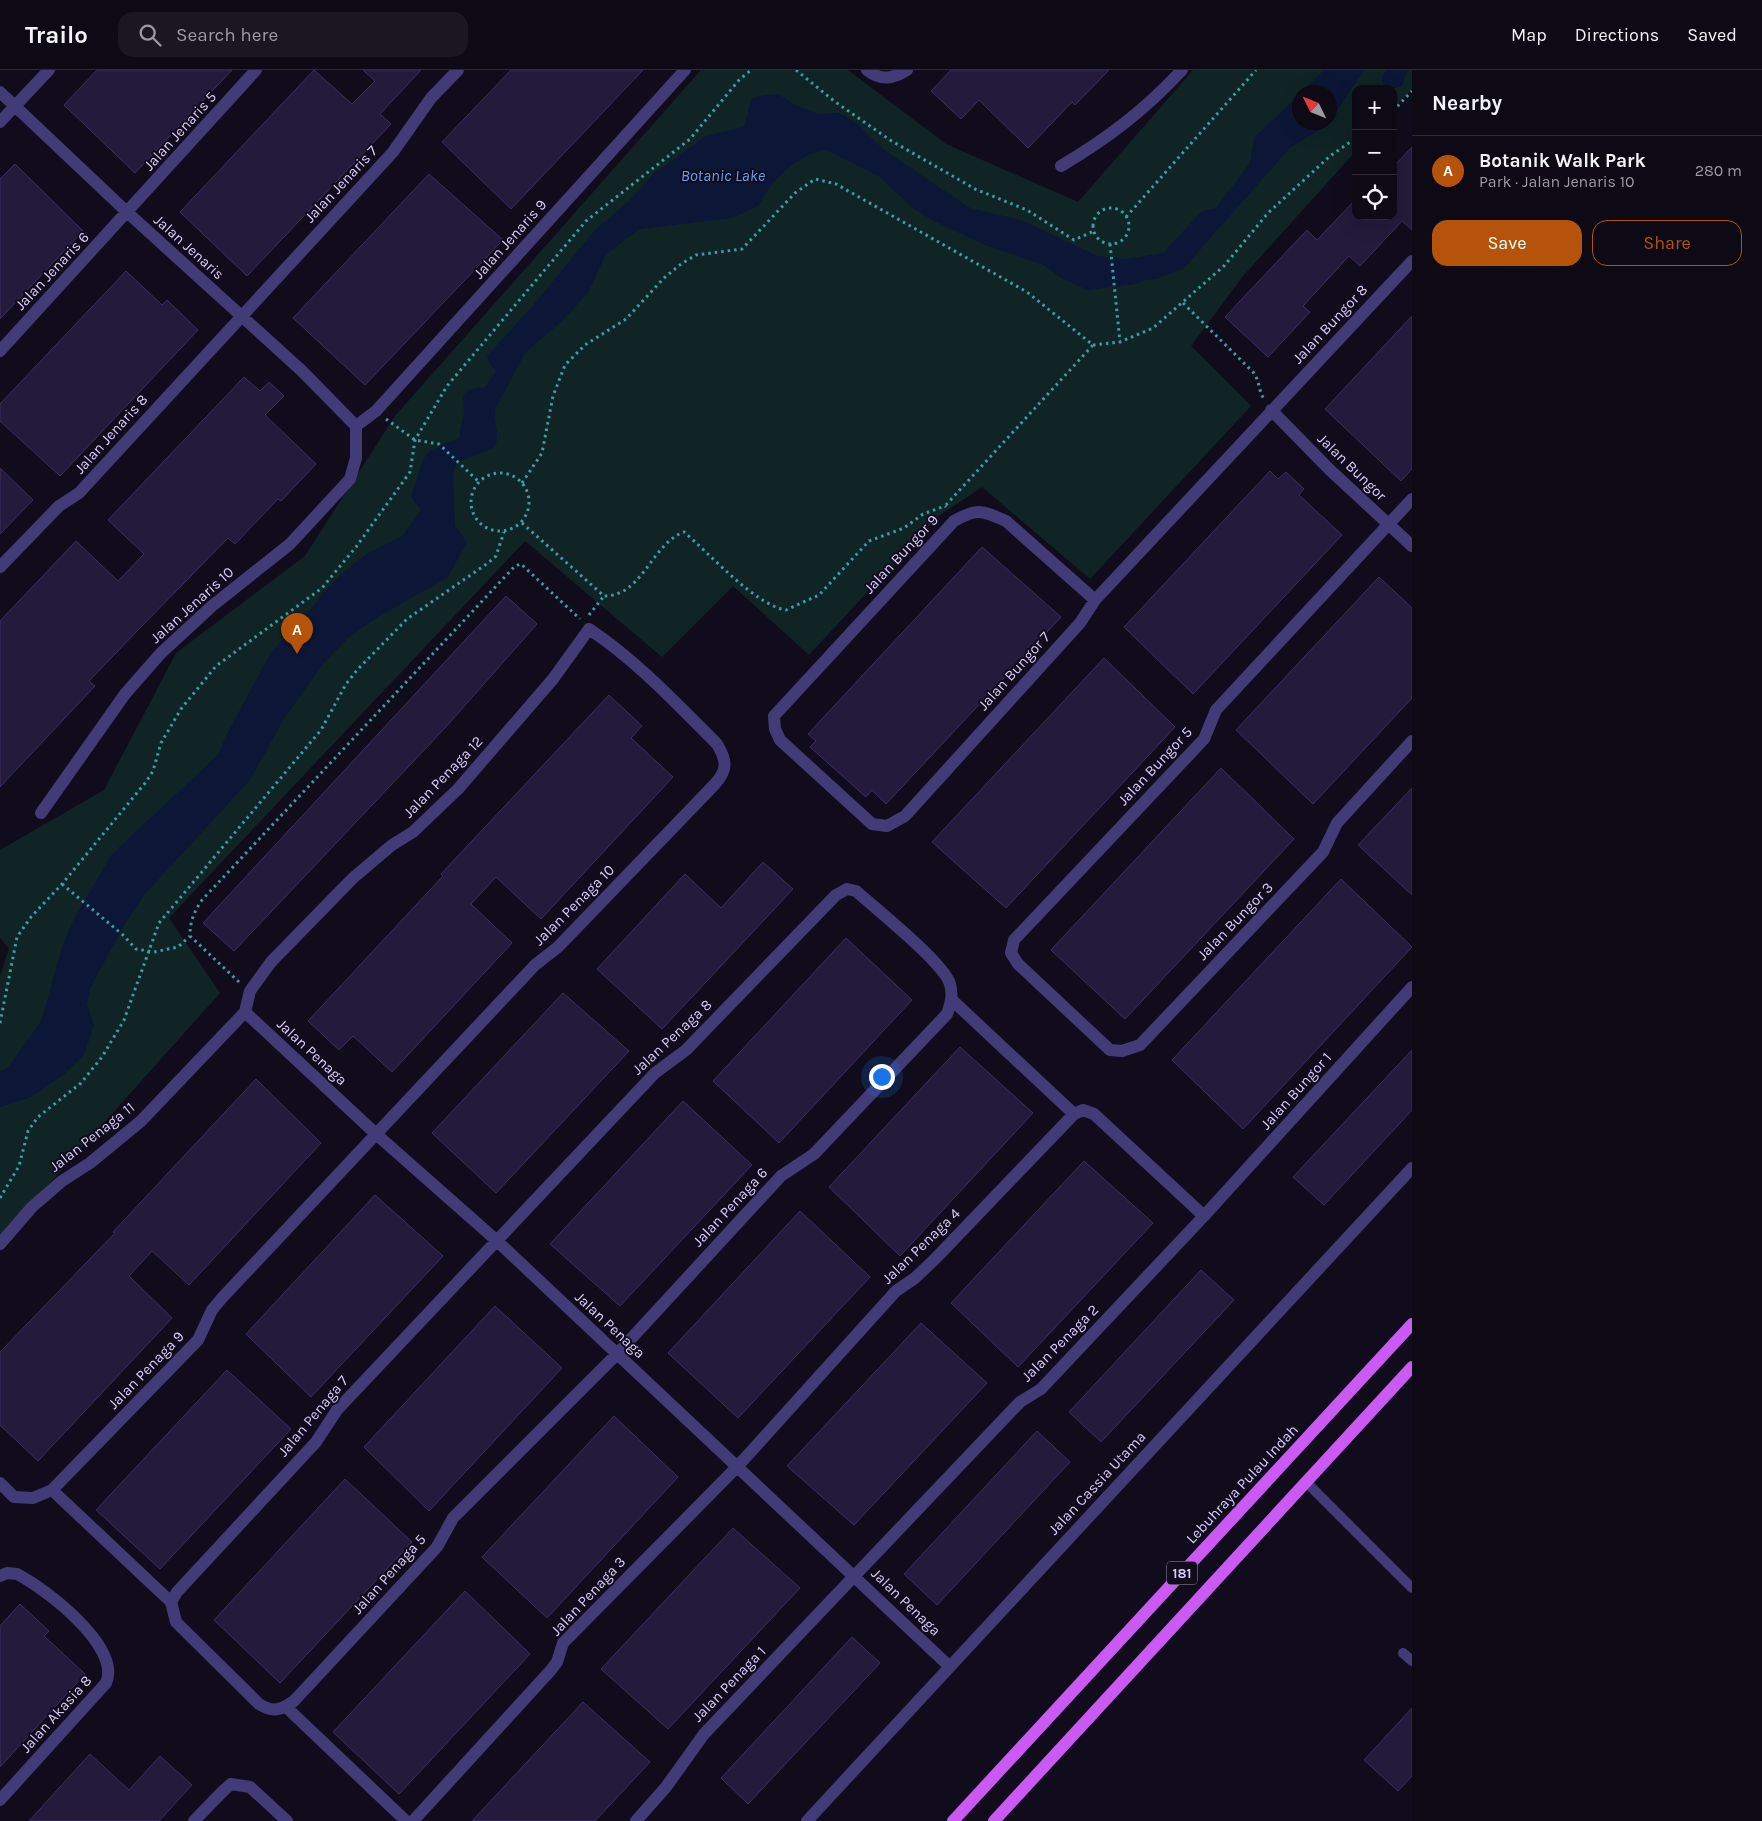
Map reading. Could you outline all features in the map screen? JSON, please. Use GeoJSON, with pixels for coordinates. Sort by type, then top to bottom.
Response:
{"type":"FeatureCollection","features":[{"type":"Feature","properties":{"kind":"main road","name":"Lebuhraya Pulau Indah"},"geometry":{"type":"LineString","coordinates":[[953,1821],[1412,1324]]}},
{"type":"Feature","properties":{"kind":"main road","name":"181"},"geometry":{"type":"LineString","coordinates":[[994,1821],[1412,1367]]}},
{"type":"Feature","properties":{"kind":"street"},"geometry":{"type":"LineString","coordinates":[[0,122],[49,70]]}},
{"type":"Feature","properties":{"kind":"street","name":"Jalan Jenaris 5"},"geometry":{"type":"LineString","coordinates":[[128,214],[256,70]]}},
{"type":"Feature","properties":{"kind":"street","name":"Jalan Jenaris 7"},"geometry":{"type":"LineString","coordinates":[[241,316],[393,152],[431,98],[458,70]]}},
{"type":"Feature","properties":{"kind":"street","name":"Jalan Jenaris 9"},"geometry":{"type":"LineString","coordinates":[[356,426],[376,411],[685,70]]}},
{"type":"Feature","properties":{"kind":"street"},"geometry":{"type":"LineString","coordinates":[[867,70],[876,77],[894,78],[907,70]]}},
{"type":"Feature","properties":{"kind":"street"},"geometry":{"type":"LineString","coordinates":[[1061,166],[1104,140],[1141,112],[1182,70]]}},
{"type":"Feature","properties":{"kind":"street","name":"Jalan Jenaris"},"geometry":{"type":"LineString","coordinates":[[0,92],[128,214],[302,371],[356,426]]}},
{"type":"Feature","properties":{"kind":"street","name":"Jalan Jenaris 6"},"geometry":{"type":"LineString","coordinates":[[0,352],[128,214]]}},
{"type":"Feature","properties":{"kind":"street","name":"Jalan Bungor 8"},"geometry":{"type":"LineString","coordinates":[[1271,410],[1412,261]]}},
{"type":"Feature","properties":{"kind":"street","name":"Jalan Jenaris 8"},"geometry":{"type":"LineString","coordinates":[[0,567],[59,506],[79,493],[241,316]]}},
{"type":"Feature","properties":{"kind":"street","name":"Jalan Bungor"},"geometry":{"type":"LineString","coordinates":[[1271,410],[1330,470],[1412,546]]}},
{"type":"Feature","properties":{"kind":"street","name":"Jalan Bungor 7"},"geometry":{"type":"LineString","coordinates":[[774,716],[775,729],[780,740],[872,824],[887,826],[905,816],[1080,623],[1095,600],[1271,410]]}},
{"type":"Feature","properties":{"kind":"street","name":"Jalan Jenaris 10"},"geometry":{"type":"LineString","coordinates":[[41,813],[125,694],[161,653],[212,606],[290,544],[350,478],[356,458],[356,426]]}},
{"type":"Feature","properties":{"kind":"street","name":"Jalan Bungor 5"},"geometry":{"type":"LineString","coordinates":[[1059,1003],[1018,964],[1011,953],[1014,940],[1204,738],[1216,710],[1412,499]]}},
{"type":"Feature","properties":{"kind":"street","name":"Jalan Bungor 9"},"geometry":{"type":"LineString","coordinates":[[774,716],[954,521],[971,511],[990,514],[1006,521],[1095,600]]}},
{"type":"Feature","properties":{"kind":"street","name":"Jalan Penaga 12"},"geometry":{"type":"LineString","coordinates":[[245,1012],[250,991],[271,962],[353,878],[392,845],[413,832],[458,789],[553,679],[589,628],[607,640],[666,694]]}},
{"type":"Feature","properties":{"kind":"street","name":"Jalan Penaga 10"},"geometry":{"type":"LineString","coordinates":[[376,1134],[535,965],[558,947],[724,775],[727,764],[717,744],[666,694]]}},
{"type":"Feature","properties":{"kind":"street","name":"Jalan Bungor 3"},"geometry":{"type":"LineString","coordinates":[[1059,1003],[1110,1050],[1122,1051],[1140,1045],[1323,852],[1337,823],[1412,741]]}},
{"type":"Feature","properties":{"kind":"street","name":"Jalan Penaga 8"},"geometry":{"type":"LineString","coordinates":[[496,1240],[655,1073],[686,1050],[836,895],[847,889],[856,891],[939,967],[950,982],[952,1000]]}},
{"type":"Feature","properties":{"kind":"street","name":"Jalan Bungor 1"},"geometry":{"type":"LineString","coordinates":[[1204,1216],[1412,987]]}},
{"type":"Feature","properties":{"kind":"street"},"geometry":{"type":"LineString","coordinates":[[952,1000],[1074,1114],[1083,1110],[1094,1114],[1204,1216]]}},
{"type":"Feature","properties":{"kind":"street","name":"Jalan Penaga 6"},"geometry":{"type":"LineString","coordinates":[[617,1354],[781,1176],[814,1154],[947,1014],[952,1000]]}},
{"type":"Feature","properties":{"kind":"street","name":"Jalan Penaga"},"geometry":{"type":"LineString","coordinates":[[245,1012],[376,1134],[496,1240],[949,1666]]}},
{"type":"Feature","properties":{"kind":"street","name":"Jalan Penaga 11"},"geometry":{"type":"LineString","coordinates":[[0,1244],[32,1207],[62,1181],[90,1163],[141,1122],[245,1012]]}},
{"type":"Feature","properties":{"kind":"street","name":"Jalan Penaga 4"},"geometry":{"type":"LineString","coordinates":[[737,1467],[896,1291],[915,1278],[936,1258],[1074,1114]]}},
{"type":"Feature","properties":{"kind":"street","name":"Jalan Penaga 9"},"geometry":{"type":"LineString","coordinates":[[0,1483],[14,1497],[33,1498],[52,1490],[198,1340],[212,1310],[222,1298],[376,1134]]}},
{"type":"Feature","properties":{"kind":"street","name":"Jalan Cassia Utama"},"geometry":{"type":"LineString","coordinates":[[807,1821],[1412,1168]]}},
{"type":"Feature","properties":{"kind":"street","name":"Jalan Penaga 2"},"geometry":{"type":"LineString","coordinates":[[855,1576],[1020,1402],[1041,1389],[1204,1216]]}},
{"type":"Feature","properties":{"kind":"street","name":"Jalan Penaga 7"},"geometry":{"type":"LineString","coordinates":[[171,1602],[177,1592],[316,1442],[337,1410],[496,1240]]}},
{"type":"Feature","properties":{"kind":"street","name":"Jalan Penaga 5"},"geometry":{"type":"LineString","coordinates":[[286,1707],[294,1701],[438,1548],[453,1518],[617,1354]]}},
{"type":"Feature","properties":{"kind":"street","name":"Jalan Penaga 3"},"geometry":{"type":"LineString","coordinates":[[413,1821],[552,1670],[557,1662],[563,1643],[737,1467]]}},
{"type":"Feature","properties":{"kind":"street"},"geometry":{"type":"LineString","coordinates":[[52,1490],[171,1602],[176,1622],[259,1704],[272,1710],[286,1707],[406,1821]]}},
{"type":"Feature","properties":{"kind":"street","name":"Jalan Akasia 8"},"geometry":{"type":"LineString","coordinates":[[0,1576],[7,1573],[17,1574],[79,1619],[105,1657],[109,1676],[106,1683],[0,1800]]}},
{"type":"Feature","properties":{"kind":"street","name":"Jalan Penaga 1"},"geometry":{"type":"LineString","coordinates":[[636,1821],[666,1787],[704,1734],[855,1576]]}},
{"type":"Feature","properties":{"kind":"street"},"geometry":{"type":"LineString","coordinates":[[194,1821],[231,1784],[250,1787],[288,1821]]}},
{"type":"Feature","properties":{"kind":"lane"},"geometry":{"type":"LineString","coordinates":[[1306,1482],[1412,1588]]}},
{"type":"Feature","properties":{"kind":"lane"},"geometry":{"type":"LineString","coordinates":[[1403,1653],[1412,1661]]}},
{"type":"Feature","properties":{"kind":"path"},"geometry":{"type":"LineString","coordinates":[[0,1023],[17,937],[30,917],[62,884],[146,782],[153,770],[161,744],[181,709],[216,666],[322,588],[356,547],[410,472],[415,440],[447,386],[586,221],[690,140],[739,80],[751,70]]}},
{"type":"Feature","properties":{"kind":"path"},"geometry":{"type":"LineString","coordinates":[[796,70],[834,101],[890,140],[975,189],[1027,210],[1074,240],[1094,231]]}},
{"type":"Feature","properties":{"kind":"path"},"geometry":{"type":"LineString","coordinates":[[1126,217],[1256,70]]}},
{"type":"Feature","properties":{"kind":"path"},"geometry":{"type":"LineString","coordinates":[[1397,107],[1412,91]]}},
{"type":"Feature","properties":{"kind":"path"},"geometry":{"type":"LineString","coordinates":[[522,523],[604,596],[617,596],[629,588],[661,549],[677,534],[684,532],[713,559],[769,605],[786,610],[819,595],[869,541],[904,528],[923,514],[945,506],[1093,345],[1120,342],[1153,328],[1224,266],[1268,213],[1330,156],[1352,141]]}},
{"type":"Feature","properties":{"kind":"path"},"geometry":{"type":"LineString","coordinates":[[522,484],[542,453],[553,396],[565,365],[586,345],[626,319],[664,278],[681,264],[696,255],[742,249],[795,193],[815,179],[836,184],[1027,292],[1093,345]]}},
{"type":"Feature","properties":{"kind":"path"},"geometry":{"type":"LineString","coordinates":[[1111,208],[1120,211],[1126,217],[1128,232],[1124,238],[1110,244],[1103,242],[1094,231],[1096,217],[1102,210],[1111,208]]}},
{"type":"Feature","properties":{"kind":"path"},"geometry":{"type":"LineString","coordinates":[[1110,244],[1120,342]]}},
{"type":"Feature","properties":{"kind":"path"},"geometry":{"type":"LineString","coordinates":[[1183,303],[1253,372],[1259,380],[1259,392],[1271,410]]}},
{"type":"Feature","properties":{"kind":"path"},"geometry":{"type":"LineString","coordinates":[[376,411],[415,440],[439,444],[479,482]]}},
{"type":"Feature","properties":{"kind":"path"},"geometry":{"type":"LineString","coordinates":[[505,473],[518,478],[527,489],[530,503],[522,523],[504,532],[488,529],[477,520],[471,508],[472,494],[479,482],[491,474],[505,473]]}},
{"type":"Feature","properties":{"kind":"path"},"geometry":{"type":"LineString","coordinates":[[945,506],[954,521]]}},
{"type":"Feature","properties":{"kind":"path"},"geometry":{"type":"LineString","coordinates":[[0,1198],[19,1166],[28,1132],[38,1117],[81,1082],[102,1057],[124,1020],[158,923],[321,730],[346,684],[358,669],[407,619],[496,556],[504,532]]}},
{"type":"Feature","properties":{"kind":"path"},"geometry":{"type":"LineString","coordinates":[[62,884],[123,934],[136,949],[154,952],[178,947],[190,936],[190,923],[202,900],[515,566],[521,564],[583,623],[604,596]]}},
{"type":"Feature","properties":{"kind":"path"},"geometry":{"type":"LineString","coordinates":[[190,936],[250,991]]}},
{"type":"Feature","properties":{"kind":"green space"},"geometry":{"type":"Polygon","coordinates":[[[701,70],[848,70],[946,144],[1078,202],[1193,70],[1412,70],[1412,89],[1397,106],[1397,85],[1352,85],[1352,155],[1243,276],[1191,346],[1251,406],[1090,579],[982,487],[936,518],[809,655],[733,586],[662,657],[525,541],[169,918],[220,993],[0,1239],[0,976],[9,949],[0,938],[0,850],[104,790],[176,653],[305,556],[395,416],[701,70]]]}},
{"type":"Feature","properties":{"kind":"water"},"geometry":{"type":"Polygon","coordinates":[[[1324,70],[1364,70],[1354,85],[1352,85],[1352,88],[1337,110],[1337,85],[1309,85],[1324,70]]]}},
{"type":"Feature","properties":{"kind":"water"},"geometry":{"type":"Polygon","coordinates":[[[1387,70],[1408,70],[1402,86],[1397,87],[1397,85],[1385,85],[1382,82],[1382,76],[1387,70]]]}},
{"type":"Feature","properties":{"kind":"water","name":"Botanic Lake"},"geometry":{"type":"Polygon","coordinates":[[[778,94],[797,106],[818,114],[839,113],[855,122],[884,150],[970,208],[1024,221],[1097,256],[1127,259],[1163,253],[1202,211],[1216,208],[1250,163],[1254,138],[1292,102],[1292,130],[1318,130],[1289,149],[1183,269],[1136,284],[1088,290],[1063,279],[1044,265],[985,245],[932,220],[914,209],[880,177],[826,150],[812,153],[791,166],[773,182],[758,206],[732,218],[640,229],[619,244],[605,256],[588,293],[561,322],[525,353],[495,409],[497,438],[495,447],[456,463],[453,475],[455,526],[467,542],[448,577],[378,617],[348,638],[323,664],[283,720],[250,780],[145,894],[126,922],[90,988],[87,1004],[94,1025],[84,1055],[64,1074],[31,1097],[0,1107],[0,1072],[8,1067],[41,1022],[63,944],[74,919],[112,854],[219,754],[225,738],[271,652],[300,622],[330,585],[363,556],[402,536],[421,510],[411,497],[423,460],[429,451],[459,438],[464,413],[463,395],[470,389],[485,387],[496,371],[490,365],[487,356],[531,308],[595,230],[628,202],[655,173],[706,136],[744,127],[752,97],[778,94]]]}},
{"type":"Feature","properties":{"kind":"building"},"geometry":{"type":"Polygon","coordinates":[[[97,70],[232,70],[135,173],[64,105],[97,70]]]}},
{"type":"Feature","properties":{"kind":"building"},"geometry":{"type":"Polygon","coordinates":[[[314,70],[352,104],[375,81],[363,70],[421,70],[380,114],[391,124],[247,276],[180,212],[314,70]]]}},
{"type":"Feature","properties":{"kind":"building"},"geometry":{"type":"Polygon","coordinates":[[[511,70],[643,70],[511,209],[442,142],[511,70]]]}},
{"type":"Feature","properties":{"kind":"building"},"geometry":{"type":"Polygon","coordinates":[[[951,70],[1109,70],[1075,105],[1072,102],[1028,148],[979,100],[961,119],[931,91],[951,70]]]}},
{"type":"Feature","properties":{"kind":"building"},"geometry":{"type":"Polygon","coordinates":[[[1412,147],[1412,230],[1402,221],[1360,266],[1349,256],[1303,306],[1310,312],[1268,357],[1225,317],[1307,230],[1317,240],[1352,203],[1352,220],[1397,220],[1397,163],[1412,147]]]}},
{"type":"Feature","properties":{"kind":"building"},"geometry":{"type":"Polygon","coordinates":[[[15,164],[83,231],[0,319],[0,179],[15,164]]]}},
{"type":"Feature","properties":{"kind":"building"},"geometry":{"type":"Polygon","coordinates":[[[429,174],[503,240],[365,385],[293,318],[429,174]]]}},
{"type":"Feature","properties":{"kind":"building"},"geometry":{"type":"Polygon","coordinates":[[[126,271],[162,305],[167,300],[198,330],[60,476],[0,421],[0,404],[126,271]]]}},
{"type":"Feature","properties":{"kind":"building"},"geometry":{"type":"Polygon","coordinates":[[[1412,316],[1412,469],[1401,481],[1325,409],[1412,316]]]}},
{"type":"Feature","properties":{"kind":"building"},"geometry":{"type":"Polygon","coordinates":[[[244,377],[260,391],[269,382],[284,396],[265,415],[316,464],[281,501],[278,499],[235,544],[228,538],[137,631],[89,681],[95,686],[0,787],[0,621],[76,541],[118,581],[144,554],[108,520],[244,377]]]}},
{"type":"Feature","properties":{"kind":"building"},"geometry":{"type":"Polygon","coordinates":[[[0,468],[33,500],[0,534],[0,468]]]}},
{"type":"Feature","properties":{"kind":"building"},"geometry":{"type":"Polygon","coordinates":[[[1270,471],[1278,479],[1286,472],[1304,489],[1299,495],[1342,535],[1193,694],[1124,627],[1270,471]]]}},
{"type":"Feature","properties":{"kind":"building"},"geometry":{"type":"Polygon","coordinates":[[[982,547],[1061,617],[886,804],[872,790],[866,797],[810,747],[816,741],[808,734],[982,547]]]}},
{"type":"Feature","properties":{"kind":"building"},"geometry":{"type":"Polygon","coordinates":[[[1379,577],[1412,608],[1412,698],[1313,804],[1236,730],[1379,577]]]}},
{"type":"Feature","properties":{"kind":"building"},"geometry":{"type":"Polygon","coordinates":[[[506,596],[537,624],[444,729],[234,951],[203,923],[506,596]]]}},
{"type":"Feature","properties":{"kind":"building"},"geometry":{"type":"Polygon","coordinates":[[[1104,658],[1175,727],[1006,908],[932,842],[1104,658]]]}},
{"type":"Feature","properties":{"kind":"building"},"geometry":{"type":"Polygon","coordinates":[[[609,695],[642,726],[631,738],[673,777],[541,919],[496,877],[471,904],[512,943],[392,1072],[353,1036],[339,1050],[308,1021],[443,876],[441,874],[609,695]]]}},
{"type":"Feature","properties":{"kind":"building"},"geometry":{"type":"Polygon","coordinates":[[[1221,768],[1294,839],[1125,1019],[1051,950],[1221,768]]]}},
{"type":"Feature","properties":{"kind":"building"},"geometry":{"type":"Polygon","coordinates":[[[1412,788],[1412,895],[1358,845],[1412,788]]]}},
{"type":"Feature","properties":{"kind":"building"},"geometry":{"type":"Polygon","coordinates":[[[763,862],[793,889],[662,1029],[597,969],[685,874],[721,908],[763,862]]]}},
{"type":"Feature","properties":{"kind":"building"},"geometry":{"type":"Polygon","coordinates":[[[1341,879],[1412,947],[1243,1129],[1172,1060],[1341,879]]]}},
{"type":"Feature","properties":{"kind":"building"},"geometry":{"type":"Polygon","coordinates":[[[846,938],[912,1000],[779,1143],[713,1081],[846,938]]]}},
{"type":"Feature","properties":{"kind":"building"},"geometry":{"type":"Polygon","coordinates":[[[563,993],[629,1051],[496,1193],[432,1133],[563,993]]]}},
{"type":"Feature","properties":{"kind":"building"},"geometry":{"type":"Polygon","coordinates":[[[960,1047],[1033,1113],[900,1256],[829,1187],[960,1047]]]}},
{"type":"Feature","properties":{"kind":"building"},"geometry":{"type":"Polygon","coordinates":[[[1412,1050],[1412,1110],[1324,1205],[1293,1177],[1412,1050]]]}},
{"type":"Feature","properties":{"kind":"building"},"geometry":{"type":"Polygon","coordinates":[[[256,1079],[321,1143],[189,1285],[152,1251],[129,1276],[172,1318],[38,1461],[0,1425],[0,1352],[115,1233],[113,1232],[256,1079]]]}},
{"type":"Feature","properties":{"kind":"building"},"geometry":{"type":"Polygon","coordinates":[[[683,1101],[752,1165],[620,1306],[550,1244],[683,1101]]]}},
{"type":"Feature","properties":{"kind":"building"},"geometry":{"type":"Polygon","coordinates":[[[1084,1161],[1153,1223],[1018,1367],[951,1303],[1084,1161]]]}},
{"type":"Feature","properties":{"kind":"building"},"geometry":{"type":"Polygon","coordinates":[[[375,1195],[443,1256],[311,1397],[246,1334],[375,1195]]]}},
{"type":"Feature","properties":{"kind":"building"},"geometry":{"type":"Polygon","coordinates":[[[800,1211],[870,1277],[738,1418],[668,1353],[800,1211]]]}},
{"type":"Feature","properties":{"kind":"building"},"geometry":{"type":"Polygon","coordinates":[[[1201,1270],[1234,1300],[1101,1442],[1069,1412],[1201,1270]]]}},
{"type":"Feature","properties":{"kind":"building"},"geometry":{"type":"Polygon","coordinates":[[[495,1306],[562,1368],[429,1511],[364,1447],[495,1306]]]}},
{"type":"Feature","properties":{"kind":"building"},"geometry":{"type":"Polygon","coordinates":[[[921,1323],[987,1383],[854,1525],[787,1466],[921,1323]]]}},
{"type":"Feature","properties":{"kind":"building"},"geometry":{"type":"Polygon","coordinates":[[[227,1370],[291,1429],[160,1569],[96,1510],[227,1370]]]}},
{"type":"Feature","properties":{"kind":"building"},"geometry":{"type":"Polygon","coordinates":[[[614,1416],[678,1477],[547,1618],[482,1557],[614,1416]]]}},
{"type":"Feature","properties":{"kind":"building"},"geometry":{"type":"Polygon","coordinates":[[[1037,1431],[1070,1462],[937,1605],[904,1574],[1037,1431]]]}},
{"type":"Feature","properties":{"kind":"building"},"geometry":{"type":"Polygon","coordinates":[[[345,1479],[412,1542],[280,1683],[214,1620],[345,1479]]]}},
{"type":"Feature","properties":{"kind":"building"},"geometry":{"type":"Polygon","coordinates":[[[733,1528],[800,1588],[668,1729],[601,1669],[733,1528]]]}},
{"type":"Feature","properties":{"kind":"building"},"geometry":{"type":"Polygon","coordinates":[[[465,1591],[530,1654],[399,1794],[333,1732],[465,1591]]]}},
{"type":"Feature","properties":{"kind":"building"},"geometry":{"type":"Polygon","coordinates":[[[20,1604],[49,1631],[44,1636],[85,1674],[0,1767],[0,1626],[20,1604]]]}},
{"type":"Feature","properties":{"kind":"building"},"geometry":{"type":"Polygon","coordinates":[[[852,1637],[880,1663],[748,1804],[721,1778],[852,1637]]]}},
{"type":"Feature","properties":{"kind":"building"},"geometry":{"type":"Polygon","coordinates":[[[583,1702],[650,1762],[595,1821],[472,1821],[583,1702]]]}},
{"type":"Feature","properties":{"kind":"building"},"geometry":{"type":"Polygon","coordinates":[[[1412,1708],[1412,1776],[1398,1791],[1364,1760],[1412,1708]]]}},
{"type":"Feature","properties":{"kind":"building"},"geometry":{"type":"Polygon","coordinates":[[[90,1754],[129,1790],[160,1756],[192,1785],[159,1821],[29,1821],[90,1754]]]}},
{"type":"Feature","properties":{"kind":"place","name":"Botanik Walk Park"},"geometry":{"type":"Point","coordinates":[297,654]}}]}
